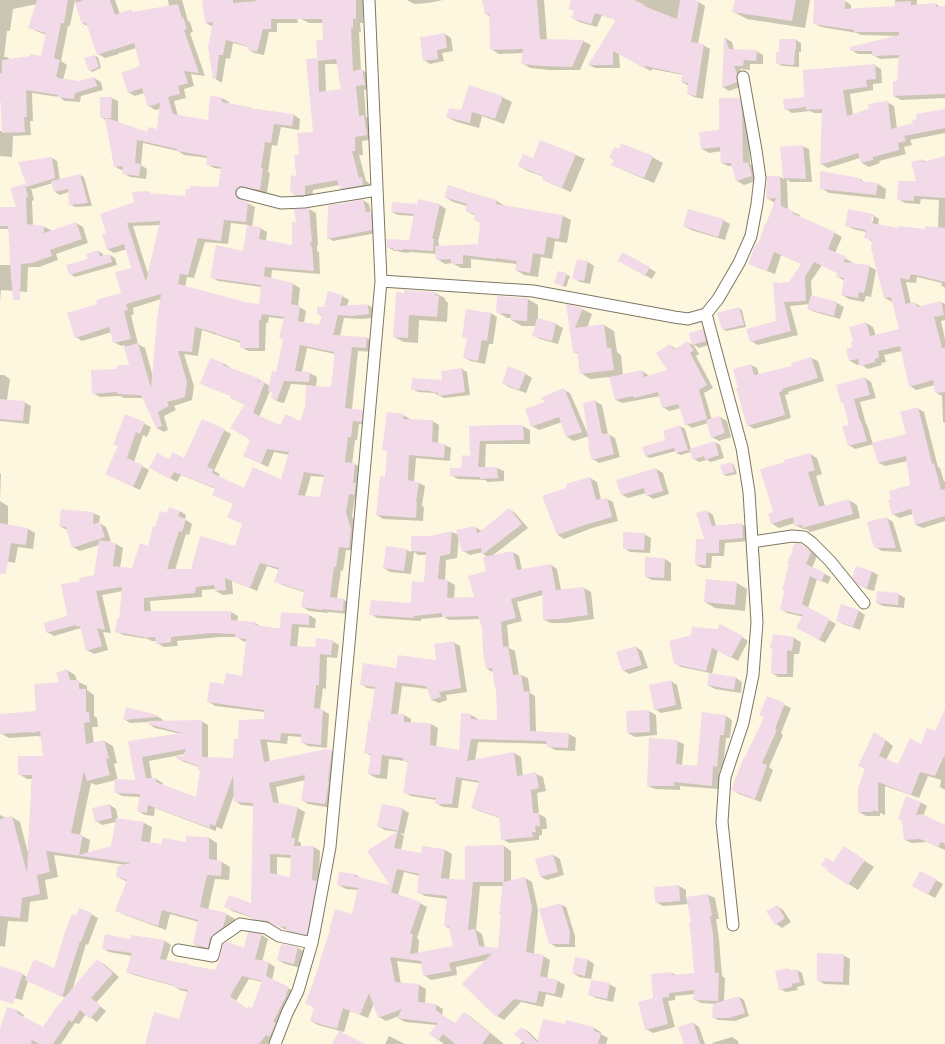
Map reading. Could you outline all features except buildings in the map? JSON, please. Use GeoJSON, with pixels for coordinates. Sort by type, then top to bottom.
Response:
{"type":"FeatureCollection","features":[{"type":"Feature","properties":{"kind":"street"},"geometry":{"type":"LineString","coordinates":[[275,1044],[287,1013],[298,991],[312,943],[330,847],[348,652],[381,280],[369,0]]}},
{"type":"Feature","properties":{"kind":"street"},"geometry":{"type":"LineString","coordinates":[[381,280],[533,291],[674,317],[688,318],[706,314],[718,299],[739,263],[751,236],[757,204],[760,178],[743,77]]}},
{"type":"Feature","properties":{"kind":"street"},"geometry":{"type":"LineString","coordinates":[[242,193],[281,203],[304,202],[377,190]]}},
{"type":"Feature","properties":{"kind":"street"},"geometry":{"type":"LineString","coordinates":[[706,314],[742,448],[749,492],[757,622],[753,675],[742,723],[725,777],[722,822],[733,925]]}},
{"type":"Feature","properties":{"kind":"street"},"geometry":{"type":"LineString","coordinates":[[752,542],[792,536],[804,537],[830,561],[864,603]]}},
{"type":"Feature","properties":{"kind":"street"},"geometry":{"type":"LineString","coordinates":[[178,950],[213,956],[217,940],[240,924],[266,928],[279,936],[312,943]]}}]}
